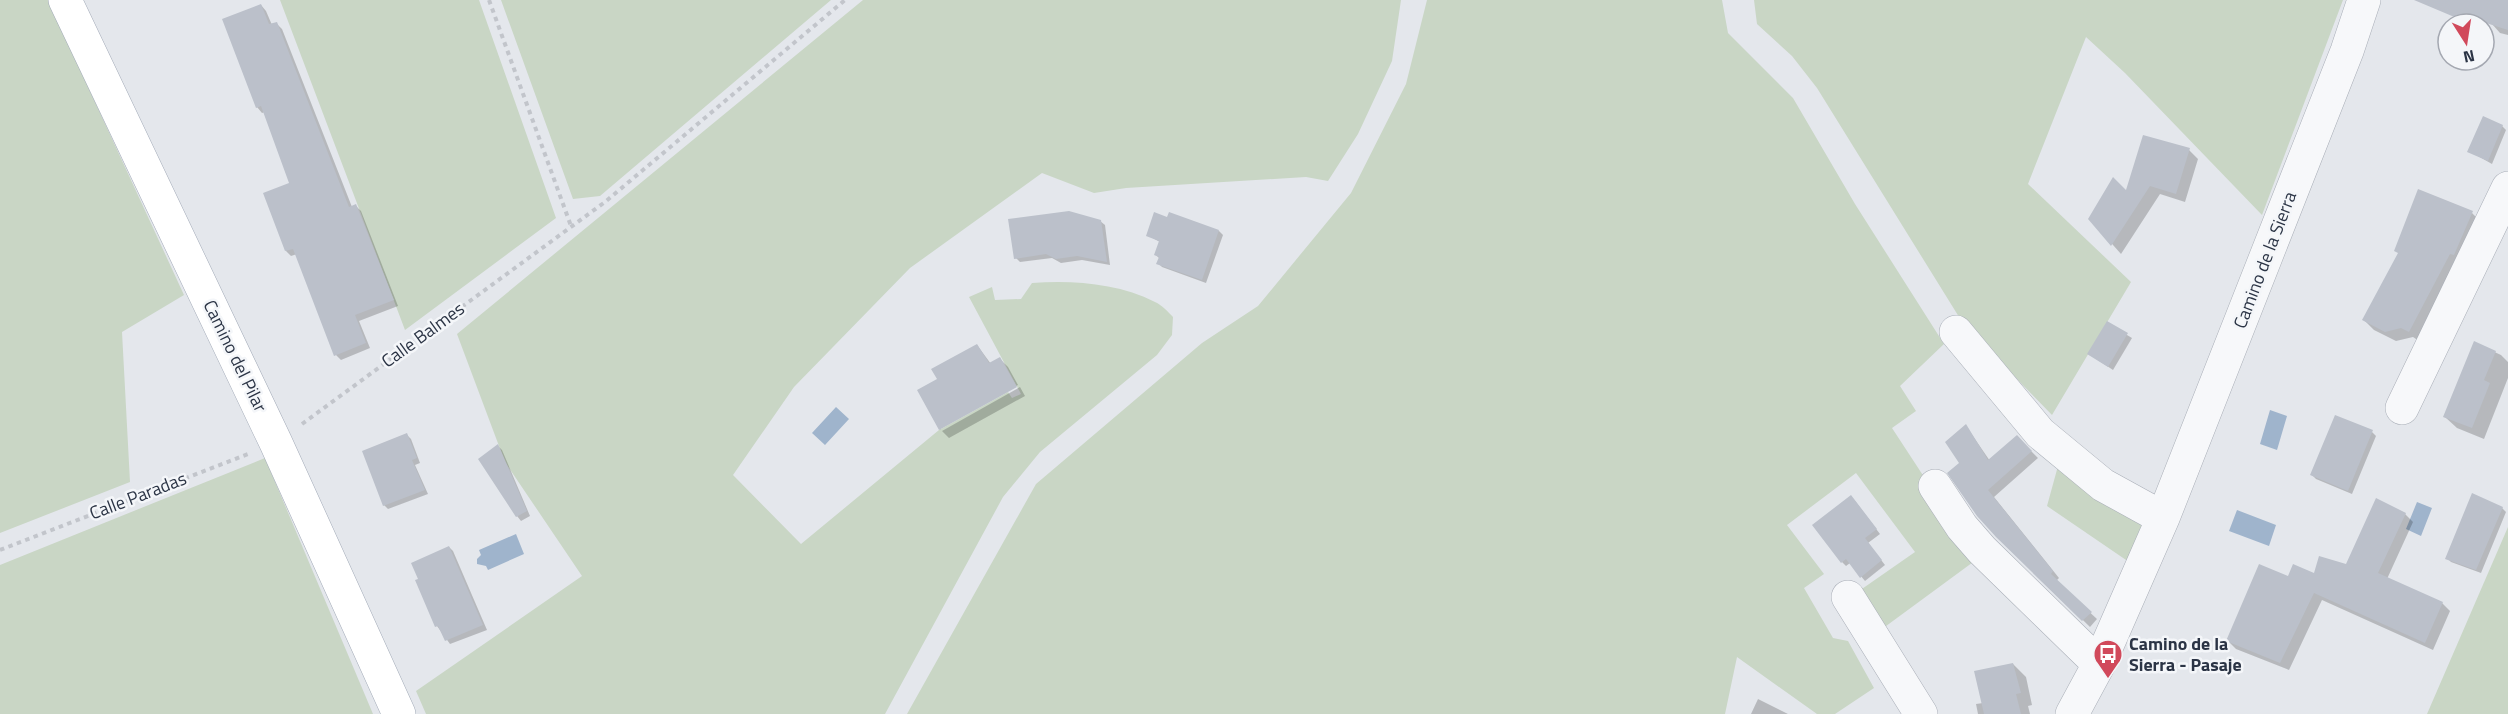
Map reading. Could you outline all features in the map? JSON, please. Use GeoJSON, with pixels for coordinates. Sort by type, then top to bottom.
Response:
{"type":"FeatureCollection","features":[{"type":"Feature","properties":{"kind":"main road","name":"Camino del Pilar"},"geometry":{"type":"LineString","coordinates":[[65,0],[276,443],[399,714]]}},
{"type":"Feature","properties":{"kind":"street","name":"Camino de la Sierra"},"geometry":{"type":"LineString","coordinates":[[2072,714],[2099,664],[2163,518],[2347,51],[2364,0]]}},
{"type":"Feature","properties":{"kind":"street"},"geometry":{"type":"LineString","coordinates":[[2403,408],[2508,188]]}},
{"type":"Feature","properties":{"kind":"street"},"geometry":{"type":"LineString","coordinates":[[1956,332],[2040,433],[2103,485],[2163,518]]}},
{"type":"Feature","properties":{"kind":"street"},"geometry":{"type":"LineString","coordinates":[[1935,486],[1962,527],[1982,550],[2099,664]]}},
{"type":"Feature","properties":{"kind":"street"},"geometry":{"type":"LineString","coordinates":[[1848,597],[1921,714]]}},
{"type":"Feature","properties":{"kind":"path"},"geometry":{"type":"LineString","coordinates":[[489,0],[571,226]]}},
{"type":"Feature","properties":{"kind":"path","name":"Calle Balmes"},"geometry":{"type":"LineString","coordinates":[[276,443],[606,202],[845,0]]}},
{"type":"Feature","properties":{"kind":"path","name":"Calle Paradas"},"geometry":{"type":"LineString","coordinates":[[0,550],[276,443]]}},
{"type":"Feature","properties":{"kind":"green space"},"geometry":{"type":"Polygon","coordinates":[[[0,0],[48,0],[184,295],[122,332],[130,482],[0,533],[0,0]]]}},
{"type":"Feature","properties":{"kind":"green space"},"geometry":{"type":"Polygon","coordinates":[[[280,0],[479,0],[556,218],[405,330],[280,0]]]}},
{"type":"Feature","properties":{"kind":"green space"},"geometry":{"type":"Polygon","coordinates":[[[501,0],[831,0],[600,196],[573,199],[501,0]]]}},
{"type":"Feature","properties":{"kind":"green space"},"geometry":{"type":"Polygon","coordinates":[[[863,0],[1401,0],[1392,61],[1358,134],[1328,181],[1306,177],[1126,188],[1094,193],[1042,173],[910,268],[794,387],[733,475],[801,544],[939,430],[1008,392],[1012,398],[1021,394],[969,297],[992,287],[995,300],[1021,299],[1032,283],[1095,284],[1141,296],[1160,305],[1173,317],[1172,335],[1157,355],[1040,452],[1003,497],[885,714],[426,714],[416,691],[582,576],[505,462],[457,334],[863,0]]]}},
{"type":"Feature","properties":{"kind":"green space"},"geometry":{"type":"Polygon","coordinates":[[[1427,0],[1722,0],[1728,33],[1793,98],[1855,204],[1944,344],[1900,386],[1916,411],[1892,428],[1980,557],[1882,629],[1859,591],[1915,552],[1856,473],[1787,525],[1824,574],[1804,588],[1833,638],[1848,641],[1874,688],[1835,714],[1817,714],[1737,657],[1725,714],[907,714],[1036,484],[1202,343],[1258,306],[1351,193],[1406,84],[1427,0]]]}},
{"type":"Feature","properties":{"kind":"green space"},"geometry":{"type":"Polygon","coordinates":[[[1754,0],[2343,0],[2262,215],[2125,73],[2086,37],[2028,184],[2131,282],[2052,415],[1964,325],[1817,88],[1792,56],[1757,24],[1754,0]]]}},
{"type":"Feature","properties":{"kind":"green space"},"geometry":{"type":"Polygon","coordinates":[[[265,458],[373,714],[0,714],[0,565],[265,458]]]}},
{"type":"Feature","properties":{"kind":"green space"},"geometry":{"type":"Polygon","coordinates":[[[2058,466],[2147,523],[2129,562],[2047,506],[2058,466]]]}},
{"type":"Feature","properties":{"kind":"green space"},"geometry":{"type":"Polygon","coordinates":[[[2508,527],[2508,714],[2427,714],[2508,527]]]}},
{"type":"Feature","properties":{"kind":"water"},"geometry":{"type":"Polygon","coordinates":[[[836,407],[849,419],[825,445],[812,433],[836,407]]]}},
{"type":"Feature","properties":{"kind":"water"},"geometry":{"type":"Polygon","coordinates":[[[2270,410],[2287,416],[2277,450],[2260,444],[2270,410]]]}},
{"type":"Feature","properties":{"kind":"water"},"geometry":{"type":"Polygon","coordinates":[[[2417,502],[2432,508],[2421,536],[2406,529],[2417,502]]]}},
{"type":"Feature","properties":{"kind":"water"},"geometry":{"type":"Polygon","coordinates":[[[2237,510],[2276,525],[2269,546],[2229,531],[2237,510]]]}},
{"type":"Feature","properties":{"kind":"water"},"geometry":{"type":"Polygon","coordinates":[[[516,534],[524,554],[488,570],[486,566],[477,564],[477,559],[481,555],[479,550],[516,534]]]}},
{"type":"Feature","properties":{"kind":"building"},"geometry":{"type":"Polygon","coordinates":[[[2414,0],[2508,0],[2508,30],[2496,26],[2496,12],[2442,12],[2414,0]]]}},
{"type":"Feature","properties":{"kind":"building"},"geometry":{"type":"Polygon","coordinates":[[[261,4],[269,24],[277,22],[349,207],[356,204],[394,300],[355,315],[366,343],[334,356],[293,249],[285,251],[263,193],[289,183],[261,106],[256,108],[222,19],[261,4]]]}},
{"type":"Feature","properties":{"kind":"building"},"geometry":{"type":"Polygon","coordinates":[[[2483,116],[2503,125],[2488,161],[2467,152],[2483,116]]]}},
{"type":"Feature","properties":{"kind":"building"},"geometry":{"type":"Polygon","coordinates":[[[2143,135],[2190,148],[2176,194],[2150,186],[2111,246],[2088,219],[2113,177],[2126,190],[2143,135]]]}},
{"type":"Feature","properties":{"kind":"building"},"geometry":{"type":"Polygon","coordinates":[[[2418,189],[2473,211],[2454,255],[2450,254],[2409,332],[2401,328],[2385,332],[2362,320],[2398,253],[2394,251],[2418,189]]]}},
{"type":"Feature","properties":{"kind":"building"},"geometry":{"type":"Polygon","coordinates":[[[1069,211],[1101,220],[1107,262],[1077,256],[1056,259],[1046,254],[1014,259],[1008,219],[1069,211]]]}},
{"type":"Feature","properties":{"kind":"building"},"geometry":{"type":"Polygon","coordinates":[[[1154,212],[1167,217],[1169,212],[1219,230],[1202,280],[1156,264],[1159,257],[1154,255],[1159,241],[1146,236],[1154,212]]]}},
{"type":"Feature","properties":{"kind":"building"},"geometry":{"type":"Polygon","coordinates":[[[2107,321],[2128,333],[2108,367],[2087,354],[2107,321]]]}},
{"type":"Feature","properties":{"kind":"building"},"geometry":{"type":"Polygon","coordinates":[[[2474,341],[2496,351],[2484,380],[2490,383],[2472,428],[2443,417],[2474,341]]]}},
{"type":"Feature","properties":{"kind":"building"},"geometry":{"type":"Polygon","coordinates":[[[977,344],[989,363],[1000,357],[1017,387],[939,430],[917,390],[937,379],[931,369],[977,344]]]}},
{"type":"Feature","properties":{"kind":"building"},"geometry":{"type":"Polygon","coordinates":[[[2335,415],[2373,430],[2348,491],[2310,475],[2335,415]]]}},
{"type":"Feature","properties":{"kind":"building"},"geometry":{"type":"Polygon","coordinates":[[[1966,424],[1988,460],[2017,435],[2032,451],[1988,490],[2053,571],[2051,574],[2092,612],[2082,621],[1996,537],[1977,516],[1947,473],[1959,463],[1945,442],[1966,424]]]}},
{"type":"Feature","properties":{"kind":"building"},"geometry":{"type":"Polygon","coordinates":[[[407,433],[417,458],[412,460],[425,490],[383,506],[362,451],[407,433]]]}},
{"type":"Feature","properties":{"kind":"building"},"geometry":{"type":"Polygon","coordinates":[[[498,444],[527,511],[516,517],[478,459],[498,444]]]}},
{"type":"Feature","properties":{"kind":"building"},"geometry":{"type":"Polygon","coordinates":[[[2472,493],[2503,507],[2476,570],[2445,559],[2472,493]]]}},
{"type":"Feature","properties":{"kind":"building"},"geometry":{"type":"Polygon","coordinates":[[[1851,495],[1877,529],[1865,538],[1882,560],[1860,578],[1846,559],[1841,563],[1812,525],[1851,495]]]}},
{"type":"Feature","properties":{"kind":"building"},"geometry":{"type":"Polygon","coordinates":[[[2376,498],[2406,513],[2378,573],[2443,602],[2425,643],[2314,593],[2280,663],[2226,641],[2259,564],[2288,576],[2293,564],[2314,573],[2319,556],[2346,564],[2376,498]]]}},
{"type":"Feature","properties":{"kind":"building"},"geometry":{"type":"Polygon","coordinates":[[[449,546],[483,625],[445,641],[438,626],[435,627],[415,580],[418,579],[411,563],[449,546]]]}},
{"type":"Feature","properties":{"kind":"building"},"geometry":{"type":"Polygon","coordinates":[[[2013,663],[2021,693],[2016,694],[2021,714],[1984,714],[1974,671],[2013,663]]]}},
{"type":"Feature","properties":{"kind":"place","name":"Camino de la Sierra - Pasaje"},"geometry":{"type":"Point","coordinates":[2108,680]}}]}
